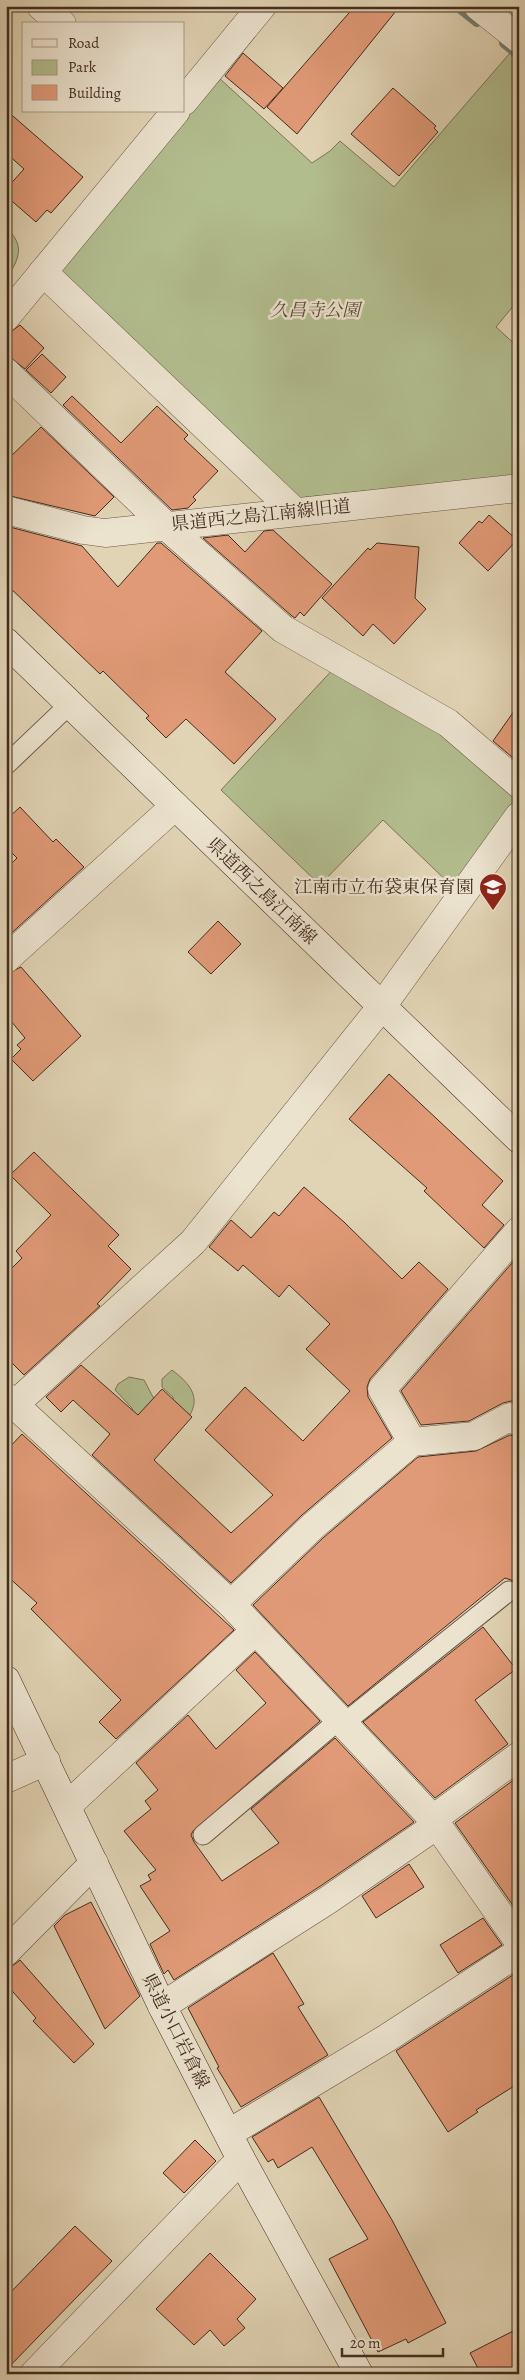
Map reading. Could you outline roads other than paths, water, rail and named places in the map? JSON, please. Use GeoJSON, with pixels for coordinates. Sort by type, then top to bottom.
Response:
{"type":"FeatureCollection","features":[{"type":"Feature","properties":{"kind":"street"},"geometry":{"type":"LineString","coordinates":[[41,6],[60,22]]}},
{"type":"Feature","properties":{"kind":"street"},"geometry":{"type":"LineString","coordinates":[[185,96],[262,6]]}},
{"type":"Feature","properties":{"kind":"street"},"geometry":{"type":"LineString","coordinates":[[478,6],[519,40]]}},
{"type":"Feature","properties":{"kind":"street"},"geometry":{"type":"LineString","coordinates":[[6,317],[171,112]]}},
{"type":"Feature","properties":{"kind":"street"},"geometry":{"type":"LineString","coordinates":[[43,272],[295,512]]}},
{"type":"Feature","properties":{"kind":"street"},"geometry":{"type":"LineString","coordinates":[[6,372],[166,526],[283,629],[448,723],[519,784]]}},
{"type":"Feature","properties":{"kind":"street","name":"県道西之島江南線旧道"},"geometry":{"type":"LineString","coordinates":[[6,510],[82,530],[104,533],[519,488]]}},
{"type":"Feature","properties":{"kind":"street","name":"県道西之島江南線"},"geometry":{"type":"LineString","coordinates":[[6,642],[519,1139]]}},
{"type":"Feature","properties":{"kind":"street"},"geometry":{"type":"LineString","coordinates":[[6,959],[175,806]]}},
{"type":"Feature","properties":{"kind":"street"},"geometry":{"type":"LineString","coordinates":[[519,816],[382,1006],[193,1242],[10,1401],[230,1604],[435,1822],[519,1942]]}},
{"type":"Feature","properties":{"kind":"street"},"geometry":{"type":"LineString","coordinates":[[412,1442],[382,1389],[519,1231]]}},
{"type":"Feature","properties":{"kind":"street"},"geometry":{"type":"LineString","coordinates":[[230,1604],[313,1526],[412,1442],[474,1436],[510,1417],[519,1422]]}},
{"type":"Feature","properties":{"kind":"street"},"geometry":{"type":"LineString","coordinates":[[67,1806],[255,1631]]}},
{"type":"Feature","properties":{"kind":"street","name":"県道小口岩倉線"},"geometry":{"type":"LineString","coordinates":[[6,1680],[162,2006],[241,2159],[360,2374]]}},
{"type":"Feature","properties":{"kind":"street"},"geometry":{"type":"LineString","coordinates":[[162,2006],[328,1900],[435,1822],[519,1756]]}},
{"type":"Feature","properties":{"kind":"street"},"geometry":{"type":"LineString","coordinates":[[6,1779],[46,1761]]}},
{"type":"Feature","properties":{"kind":"street"},"geometry":{"type":"LineString","coordinates":[[6,1952],[94,1863]]}},
{"type":"Feature","properties":{"kind":"street"},"geometry":{"type":"LineString","coordinates":[[228,2133],[387,2038],[519,1952]]}},
{"type":"Feature","properties":{"kind":"street"},"geometry":{"type":"LineString","coordinates":[[34,2374],[241,2159]]}},
{"type":"Feature","properties":{"kind":"lane"},"geometry":{"type":"LineString","coordinates":[[6,765],[70,704]]}},
{"type":"Feature","properties":{"kind":"lane"},"geometry":{"type":"LineString","coordinates":[[203,1835],[341,1722],[509,1591]]}},
{"type":"Feature","properties":{"kind":"waterway"},"geometry":{"type":"LineString","coordinates":[[457,6],[477,22]]}},
{"type":"Feature","properties":{"kind":"waterway"},"geometry":{"type":"LineString","coordinates":[[504,43],[519,55]]}},
{"type":"Feature","properties":{"kind":"place","name":"江南市立布袋東保育園"},"geometry":{"type":"Point","coordinates":[493,911]}},
{"type":"Feature","properties":{"kind":"park label","name":"久昌寺公園"},"geometry":{"type":"Point","coordinates":[315,310]}}]}
